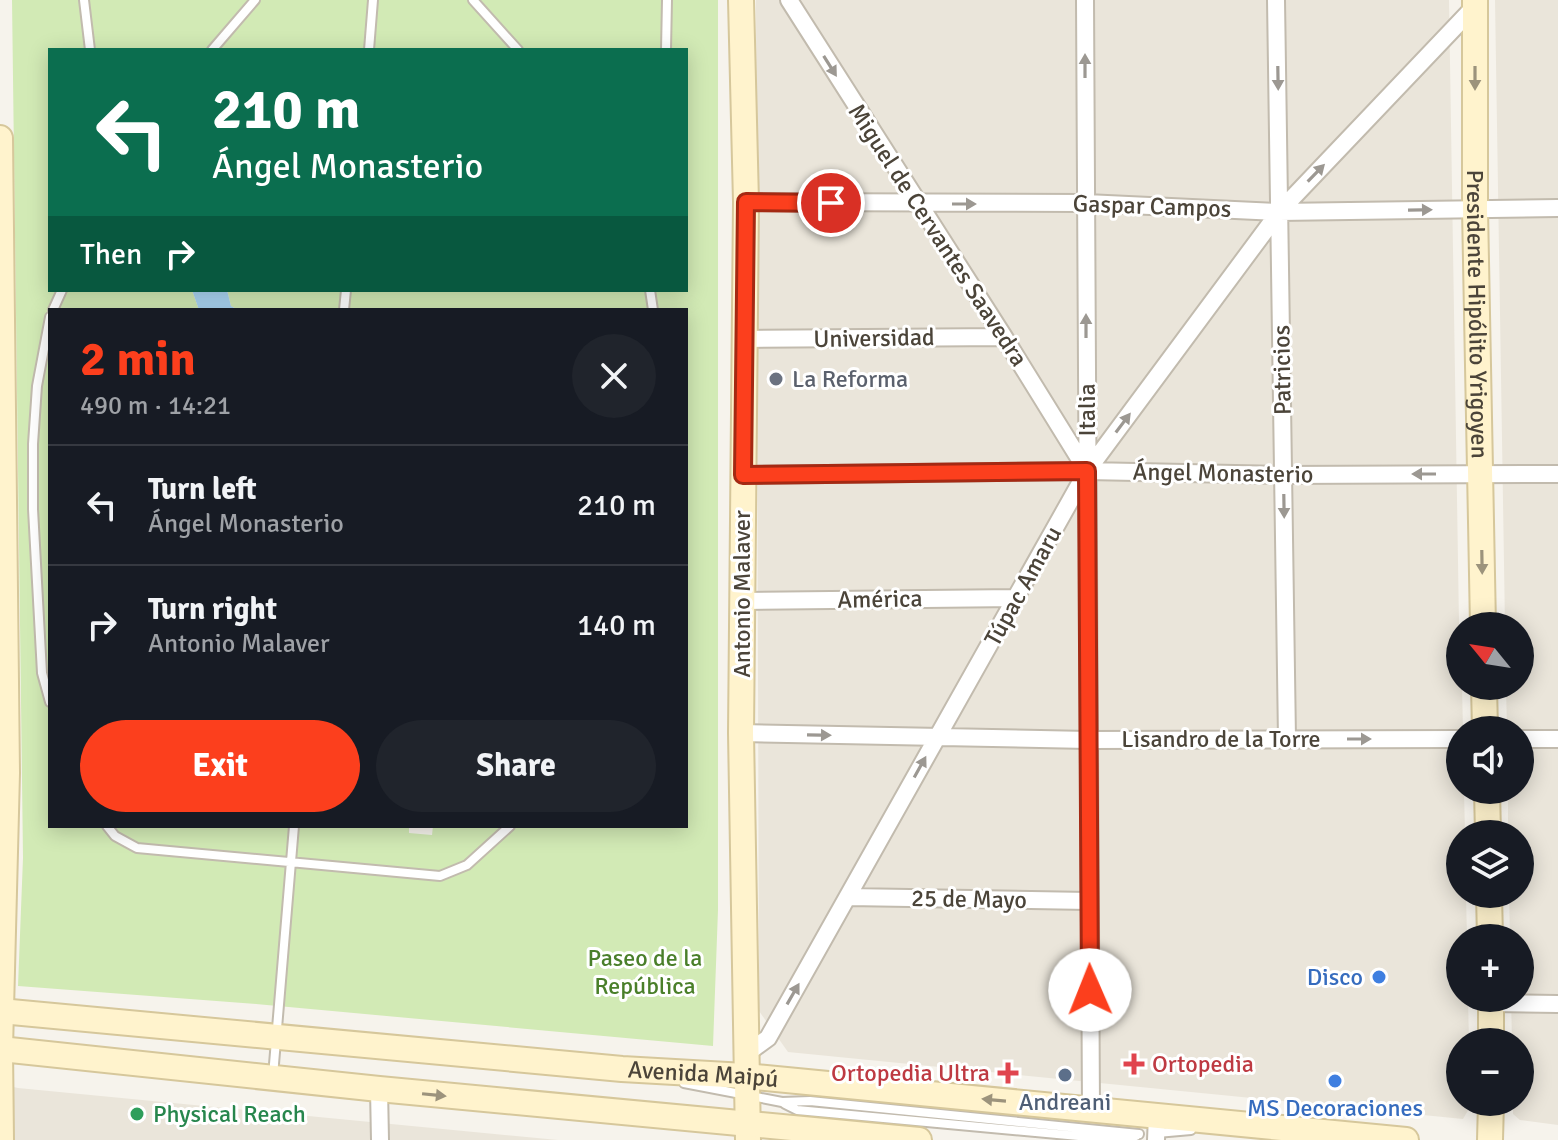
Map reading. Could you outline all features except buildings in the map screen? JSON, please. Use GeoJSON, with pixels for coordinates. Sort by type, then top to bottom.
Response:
{"type":"FeatureCollection","features":[{"type":"Feature","properties":{"kind":"street","name":"Antonio Malaver"},"geometry":{"type":"LineString","coordinates":[[741,0],[746,202],[741,733],[748,1133]]}},
{"type":"Feature","properties":{"kind":"street","name":"Miguel de Cervantes Saavedra"},"geometry":{"type":"LineString","coordinates":[[789,0],[1087,471]]}},
{"type":"Feature","properties":{"kind":"street","name":"Italia"},"geometry":{"type":"LineString","coordinates":[[1085,0],[1091,1109]]}},
{"type":"Feature","properties":{"kind":"street","name":"Patricios"},"geometry":{"type":"LineString","coordinates":[[1276,0],[1287,739]]}},
{"type":"Feature","properties":{"kind":"street","name":"Túpac Amaru"},"geometry":{"type":"LineString","coordinates":[[746,1076],[1087,471],[1279,212],[1475,3]]}},
{"type":"Feature","properties":{"kind":"street","name":"Presidente Hipólito Yrigoyen"},"geometry":{"type":"LineString","coordinates":[[1475,3],[1475,209],[1483,612]]}},
{"type":"Feature","properties":{"kind":"street"},"geometry":{"type":"LineString","coordinates":[[0,138],[1,1140]]}},
{"type":"Feature","properties":{"kind":"street","name":"Gaspar Campos"},"geometry":{"type":"LineString","coordinates":[[746,202],[1086,203],[1279,212],[1558,208]]}},
{"type":"Feature","properties":{"kind":"street","name":"Universidad"},"geometry":{"type":"LineString","coordinates":[[745,339],[1004,337]]}},
{"type":"Feature","properties":{"kind":"street","name":"Ángel Monasterio"},"geometry":{"type":"LineString","coordinates":[[743,475],[1087,471],[1283,475],[1558,474]]}},
{"type":"Feature","properties":{"kind":"street","name":"América"},"geometry":{"type":"LineString","coordinates":[[742,601],[1017,598]]}},
{"type":"Feature","properties":{"kind":"street","name":"Lisandro de la Torre"},"geometry":{"type":"LineString","coordinates":[[741,733],[1088,740],[1446,739]]}},
{"type":"Feature","properties":{"kind":"street"},"geometry":{"type":"LineString","coordinates":[[1534,739],[1558,739]]}},
{"type":"Feature","properties":{"kind":"street","name":"25 de Mayo"},"geometry":{"type":"LineString","coordinates":[[848,897],[1089,901]]}},
{"type":"Feature","properties":{"kind":"street"},"geometry":{"type":"LineString","coordinates":[[1534,1003],[1558,1004]]}},
{"type":"Feature","properties":{"kind":"street","name":"Avenida Maipú"},"geometry":{"type":"LineString","coordinates":[[1,1012],[1091,1109],[1157,1129],[1406,1140]]}},
{"type":"Feature","properties":{"kind":"street","name":"Avenida Maipú"},"geometry":{"type":"LineString","coordinates":[[0,1049],[379,1089],[748,1133],[919,1125]]}},
{"type":"Feature","properties":{"kind":"street"},"geometry":{"type":"LineString","coordinates":[[379,1089],[380,1140]]}},
{"type":"Feature","properties":{"kind":"street"},"geometry":{"type":"LineString","coordinates":[[1490,1140],[1491,1116]]}},
{"type":"Feature","properties":{"kind":"lane"},"geometry":{"type":"LineString","coordinates":[[84,0],[90,48]]}},
{"type":"Feature","properties":{"kind":"lane"},"geometry":{"type":"LineString","coordinates":[[214,48],[255,0]]}},
{"type":"Feature","properties":{"kind":"lane"},"geometry":{"type":"LineString","coordinates":[[369,48],[373,0]]}},
{"type":"Feature","properties":{"kind":"lane"},"geometry":{"type":"LineString","coordinates":[[473,0],[516,48]]}},
{"type":"Feature","properties":{"kind":"lane"},"geometry":{"type":"LineString","coordinates":[[666,48],[667,0]]}},
{"type":"Feature","properties":{"kind":"lane"},"geometry":{"type":"LineString","coordinates":[[48,328],[37,386],[33,509],[42,673],[48,695]]}},
{"type":"Feature","properties":{"kind":"lane"},"geometry":{"type":"LineString","coordinates":[[109,828],[115,836],[137,848],[440,876],[467,865],[508,828]]}},
{"type":"Feature","properties":{"kind":"lane"},"geometry":{"type":"LineString","coordinates":[[273,1078],[294,828]]}},
{"type":"Feature","properties":{"kind":"lane"},"geometry":{"type":"LineString","coordinates":[[746,1076],[797,1110],[899,1115],[919,1125]]}},
{"type":"Feature","properties":{"kind":"lane"},"geometry":{"type":"LineString","coordinates":[[877,1113],[919,1125],[1037,1128]]}},
{"type":"Feature","properties":{"kind":"lane"},"geometry":{"type":"LineString","coordinates":[[1003,1125],[1139,1134],[1157,1129],[1197,1130],[1300,1140]]}},
{"type":"Feature","properties":{"kind":"shaded area"},"geometry":{"type":"Polygon","coordinates":[[[756,0],[1449,0],[1459,612],[1446,612],[1446,700],[1462,700],[1463,716],[1446,716],[1446,804],[1464,804],[1465,820],[1446,820],[1446,908],[1466,908],[1467,924],[1446,924],[1446,1012],[1468,1012],[1469,1028],[1446,1028],[1446,1116],[1465,1116],[1463,1119],[788,1052],[759,1011],[756,0]]]}},
{"type":"Feature","properties":{"kind":"shaded area"},"geometry":{"type":"Polygon","coordinates":[[[1495,0],[1558,0],[1558,1125],[1520,1120],[1515,1116],[1534,1116],[1534,1028],[1512,1028],[1511,1012],[1534,1012],[1534,924],[1510,924],[1509,908],[1534,908],[1534,820],[1508,820],[1508,804],[1534,804],[1534,716],[1507,716],[1506,700],[1534,700],[1534,612],[1505,612],[1495,0]]]}},
{"type":"Feature","properties":{"kind":"shaded area"},"geometry":{"type":"Polygon","coordinates":[[[0,1084],[18,1088],[558,1140],[0,1140],[0,1084]]]}},
{"type":"Feature","properties":{"kind":"green space","name":"Paseo de la República"},"geometry":{"type":"Polygon","coordinates":[[[12,0],[718,0],[718,910],[713,1046],[256,1004],[18,986],[23,858],[12,0]]]}},
{"type":"Feature","properties":{"kind":"water"},"geometry":{"type":"Polygon","coordinates":[[[193,292],[228,292],[231,306],[234,308],[198,308],[193,292]]]}},
{"type":"Feature","properties":{"kind":"place","name":"La Reforma"},"geometry":{"type":"Point","coordinates":[776,379]}},
{"type":"Feature","properties":{"kind":"place","name":"Disco"},"geometry":{"type":"Point","coordinates":[1379,977]}},
{"type":"Feature","properties":{"kind":"place","name":"Ortopedia"},"geometry":{"type":"Point","coordinates":[1134,1064]}},
{"type":"Feature","properties":{"kind":"place","name":"Ortopedia Ultra"},"geometry":{"type":"Point","coordinates":[1008,1073]}},
{"type":"Feature","properties":{"kind":"place","name":"Andreani"},"geometry":{"type":"Point","coordinates":[1065,1075]}},
{"type":"Feature","properties":{"kind":"place","name":"MS Decoraciones"},"geometry":{"type":"Point","coordinates":[1335,1081]}},
{"type":"Feature","properties":{"kind":"place","name":"Physical Reach"},"geometry":{"type":"Point","coordinates":[137,1114]}},
{"type":"Feature","properties":{"kind":"route"},"geometry":{"type":"LineString","coordinates":[[831,203],[746,202],[743,475],[1087,471],[1090,990]]}}]}
